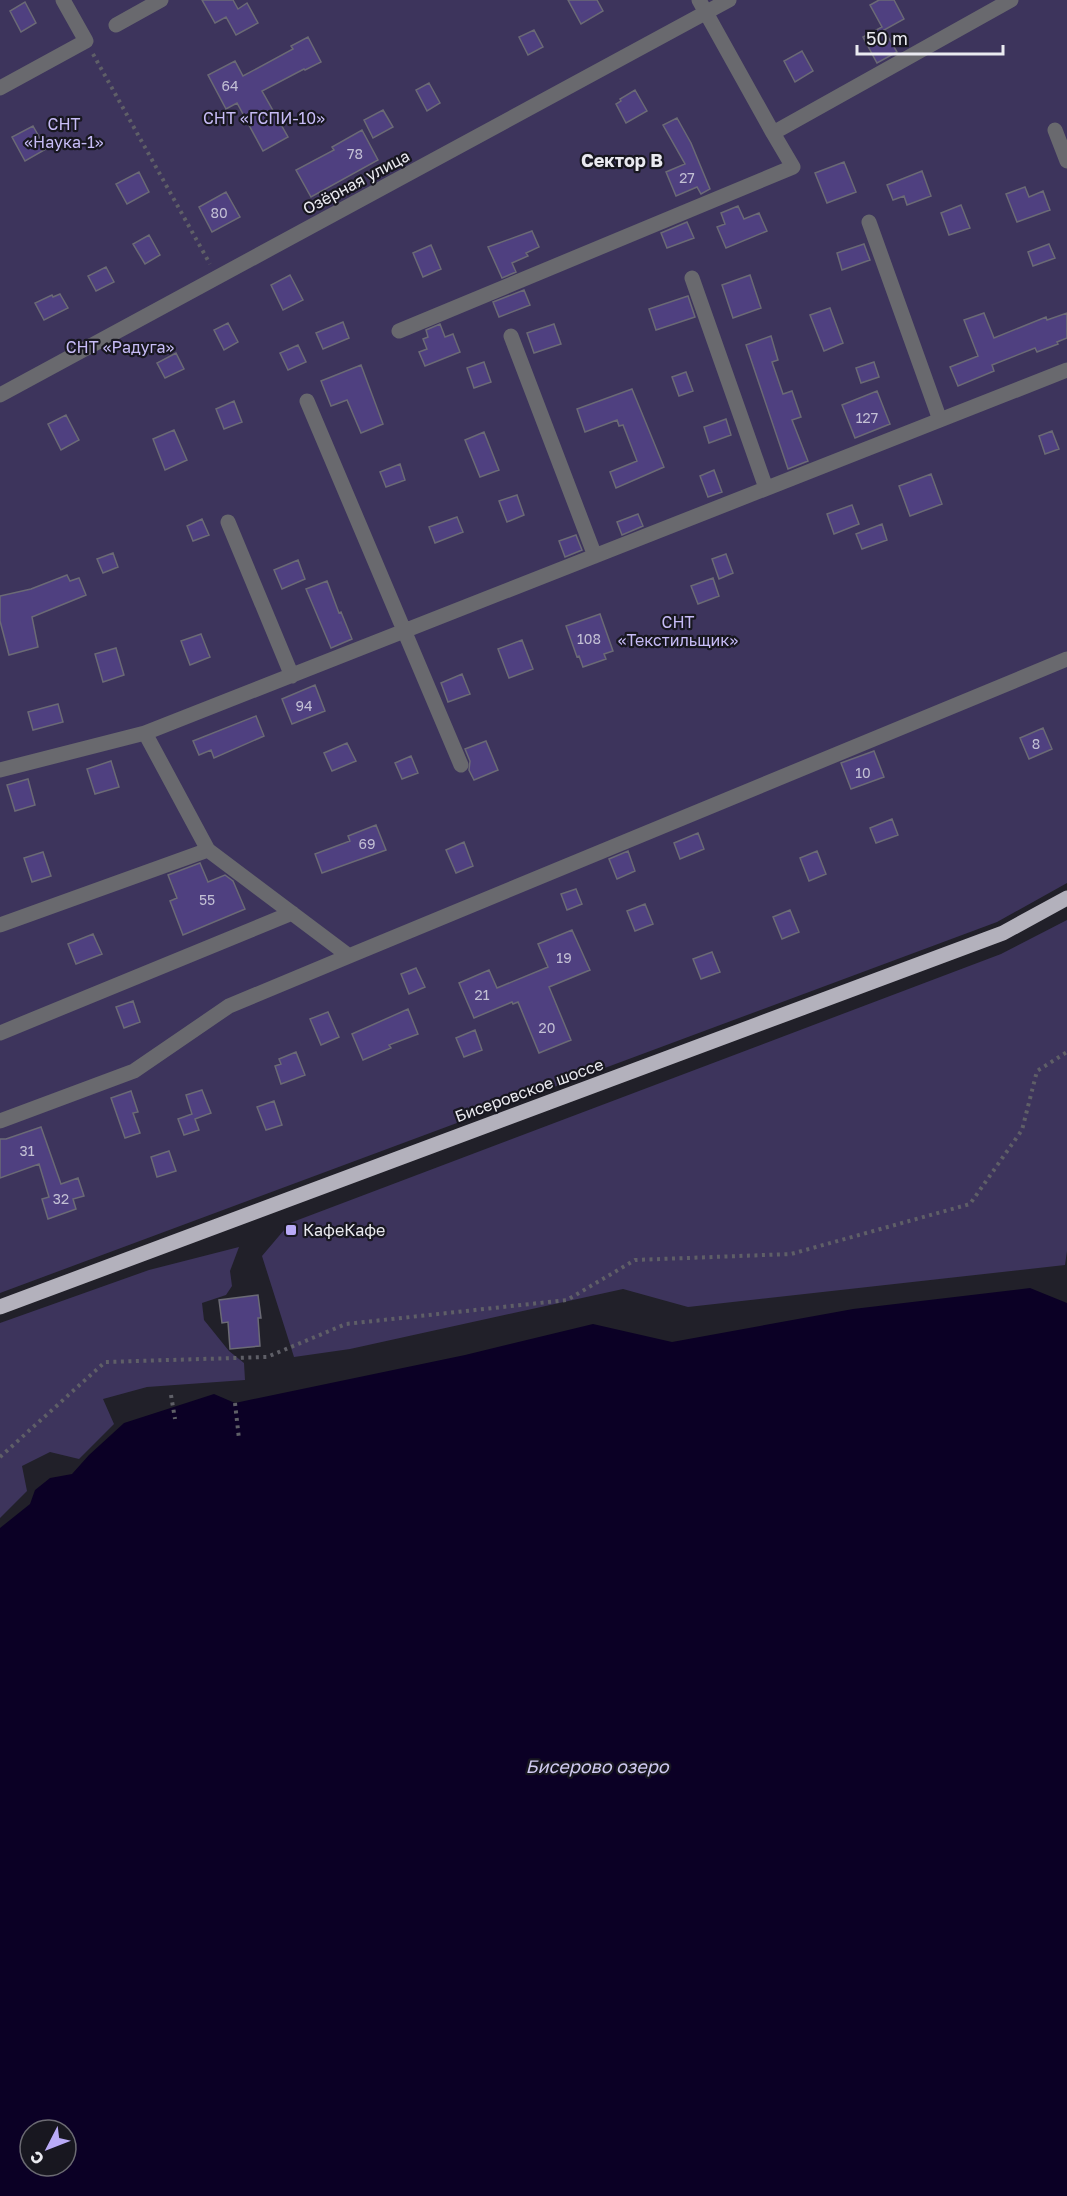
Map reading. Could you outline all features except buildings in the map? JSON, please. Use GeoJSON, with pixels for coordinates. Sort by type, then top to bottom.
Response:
{"type":"FeatureCollection","features":[{"type":"Feature","properties":{"kind":"main road","name":"Бисеровское шоссе"},"geometry":{"type":"LineString","coordinates":[[0,1306],[1003,933],[1067,898]]}},
{"type":"Feature","properties":{"kind":"street"},"geometry":{"type":"LineString","coordinates":[[0,88],[86,41],[63,0]]}},
{"type":"Feature","properties":{"kind":"street"},"geometry":{"type":"LineString","coordinates":[[116,25],[161,0]]}},
{"type":"Feature","properties":{"kind":"street","name":"Озёрная улица"},"geometry":{"type":"LineString","coordinates":[[0,395],[217,277],[702,6],[729,0]]}},
{"type":"Feature","properties":{"kind":"street"},"geometry":{"type":"LineString","coordinates":[[773,133],[1011,0]]}},
{"type":"Feature","properties":{"kind":"street"},"geometry":{"type":"LineString","coordinates":[[399,331],[792,167],[702,6]]}},
{"type":"Feature","properties":{"kind":"street"},"geometry":{"type":"LineString","coordinates":[[1055,130],[1067,161]]}},
{"type":"Feature","properties":{"kind":"street"},"geometry":{"type":"LineString","coordinates":[[869,222],[940,420]]}},
{"type":"Feature","properties":{"kind":"street"},"geometry":{"type":"LineString","coordinates":[[692,278],[766,488]]}},
{"type":"Feature","properties":{"kind":"street"},"geometry":{"type":"LineString","coordinates":[[511,336],[595,556]]}},
{"type":"Feature","properties":{"kind":"street"},"geometry":{"type":"LineString","coordinates":[[0,771],[145,733],[1067,370]]}},
{"type":"Feature","properties":{"kind":"street"},"geometry":{"type":"LineString","coordinates":[[308,401],[461,765]]}},
{"type":"Feature","properties":{"kind":"street"},"geometry":{"type":"LineString","coordinates":[[228,522],[292,676]]}},
{"type":"Feature","properties":{"kind":"street"},"geometry":{"type":"LineString","coordinates":[[0,1121],[134,1071],[229,1006],[1067,659]]}},
{"type":"Feature","properties":{"kind":"street"},"geometry":{"type":"LineString","coordinates":[[145,733],[208,850],[349,956]]}},
{"type":"Feature","properties":{"kind":"street"},"geometry":{"type":"LineString","coordinates":[[0,925],[208,850]]}},
{"type":"Feature","properties":{"kind":"street"},"geometry":{"type":"LineString","coordinates":[[0,1033],[292,914]]}},
{"type":"Feature","properties":{"kind":"path"},"geometry":{"type":"LineString","coordinates":[[86,41],[217,277]]}},
{"type":"Feature","properties":{"kind":"path"},"geometry":{"type":"LineString","coordinates":[[0,1457],[105,1362],[267,1357],[346,1324],[567,1300],[635,1260],[790,1254],[970,1204],[1022,1130],[1037,1071],[1067,1052]]}},
{"type":"Feature","properties":{"kind":"path"},"geometry":{"type":"LineString","coordinates":[[171,1395],[175,1419]]}},
{"type":"Feature","properties":{"kind":"path"},"geometry":{"type":"LineString","coordinates":[[235,1403],[239,1439]]}},
{"type":"Feature","properties":{"kind":"green space","name":"СНТ «Текстильщик»"},"geometry":{"type":"Polygon","coordinates":[[[0,0],[1067,0],[1067,883],[997,922],[0,1293],[0,0]]]}},
{"type":"Feature","properties":{"kind":"green space"},"geometry":{"type":"Polygon","coordinates":[[[1067,920],[1067,1251],[1065,1265],[688,1307],[623,1289],[350,1349],[294,1357],[262,1256],[290,1223],[1001,954],[1067,920]]]}},
{"type":"Feature","properties":{"kind":"green space"},"geometry":{"type":"Polygon","coordinates":[[[239,1247],[230,1271],[232,1286],[226,1295],[202,1303],[204,1320],[229,1351],[244,1363],[245,1380],[147,1387],[103,1399],[114,1424],[79,1459],[50,1452],[22,1466],[27,1491],[0,1518],[0,1323],[149,1270],[239,1247]]]}},
{"type":"Feature","properties":{"kind":"water","name":"Бисерово озеро"},"geometry":{"type":"Polygon","coordinates":[[[1030,1288],[1067,1303],[1067,2196],[0,2196],[0,1528],[30,1504],[35,1490],[50,1478],[72,1474],[124,1423],[214,1394],[235,1403],[465,1355],[593,1324],[672,1342],[853,1309],[1030,1288]]]}},
{"type":"Feature","properties":{"kind":"place","name":"КафеКафе"},"geometry":{"type":"Point","coordinates":[291,1230]}},
{"type":"Feature","properties":{"kind":"district","name":"Сектор В"},"geometry":{"type":"Point","coordinates":[622,160]}},
{"type":"Feature","properties":{"kind":"park label","name":"СНТ «ГСПИ-10»"},"geometry":{"type":"Point","coordinates":[264,118]}},
{"type":"Feature","properties":{"kind":"park label","name":"СНТ «Наука-1»"},"geometry":{"type":"Point","coordinates":[64,133]}},
{"type":"Feature","properties":{"kind":"park label","name":"СНТ «Радуга»"},"geometry":{"type":"Point","coordinates":[120,347]}}]}
